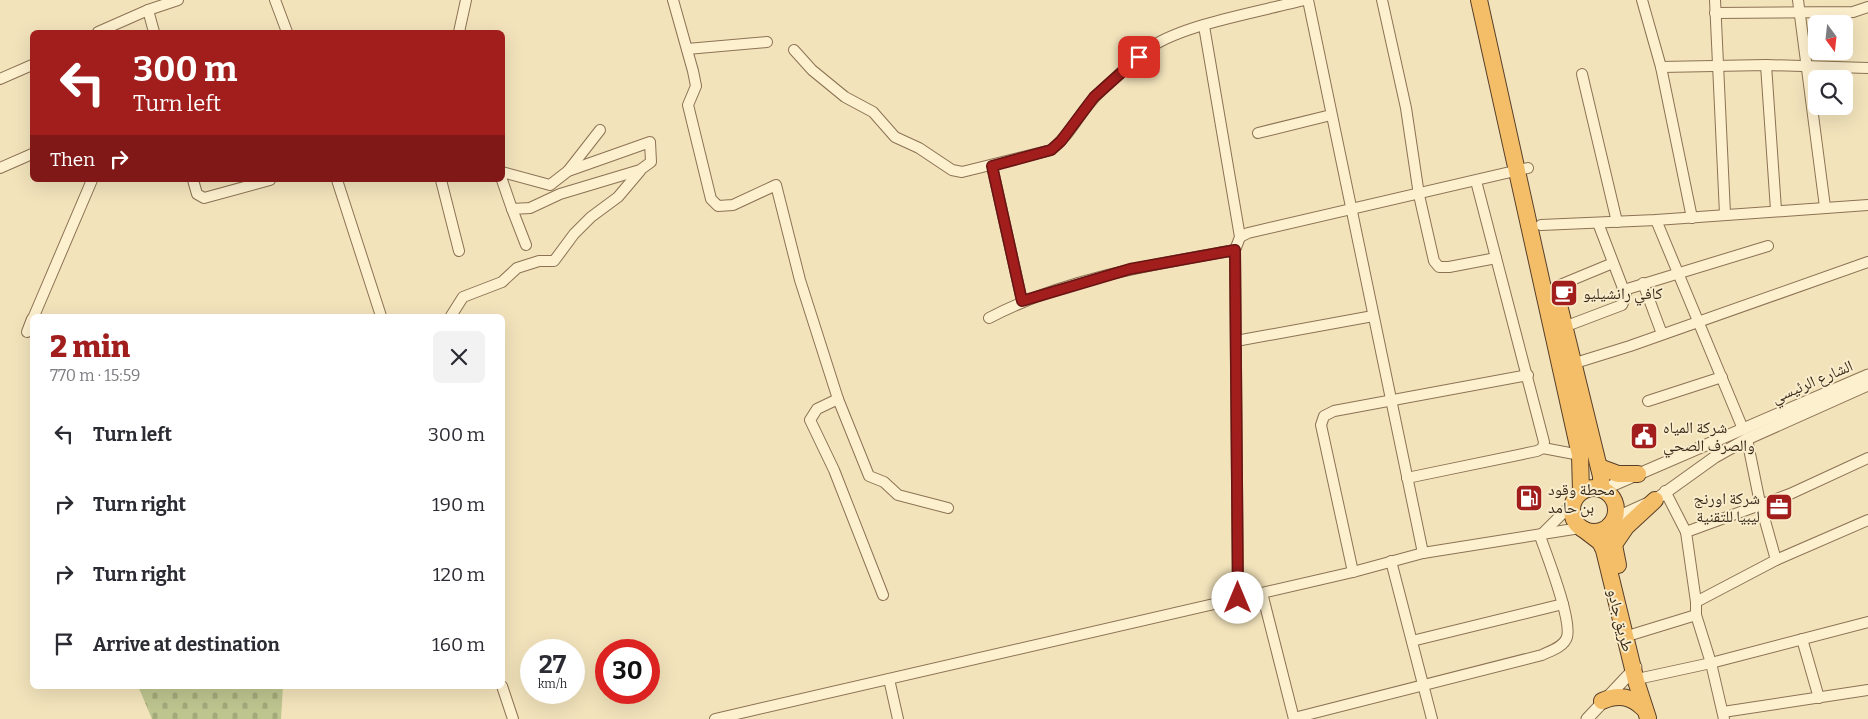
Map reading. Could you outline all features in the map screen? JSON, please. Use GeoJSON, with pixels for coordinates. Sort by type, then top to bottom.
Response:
{"type":"FeatureCollection","features":[{"type":"Feature","properties":{"kind":"highway"},"geometry":{"type":"LineString","coordinates":[[1479,0],[1522,170],[1541,225],[1572,364],[1599,467],[1602,489]]}},
{"type":"Feature","properties":{"kind":"highway"},"geometry":{"type":"LineString","coordinates":[[1489,0],[1580,455],[1577,498],[1572,515],[1582,529],[1595,532],[1612,522],[1615,502],[1602,489],[1591,487],[1577,498]]}},
{"type":"Feature","properties":{"kind":"highway"},"geometry":{"type":"LineString","coordinates":[[1599,467],[1618,474],[1638,474]]}},
{"type":"Feature","properties":{"kind":"highway"},"geometry":{"type":"LineString","coordinates":[[1614,546],[1626,527],[1660,496]]}},
{"type":"Feature","properties":{"kind":"highway","name":"طريق جادو"},"geometry":{"type":"LineString","coordinates":[[1612,522],[1614,546],[1634,634],[1646,715]]}},
{"type":"Feature","properties":{"kind":"highway","name":"طريق جادو"},"geometry":{"type":"LineString","coordinates":[[1582,529],[1600,542],[1604,550],[1638,671]]}},
{"type":"Feature","properties":{"kind":"highway"},"geometry":{"type":"LineString","coordinates":[[1602,701],[1611,698],[1629,698],[1646,715]]}},
{"type":"Feature","properties":{"kind":"street"},"geometry":{"type":"LineString","coordinates":[[103,30],[176,0]]}},
{"type":"Feature","properties":{"kind":"street"},"geometry":{"type":"LineString","coordinates":[[275,0],[286,30]]}},
{"type":"Feature","properties":{"kind":"street"},"geometry":{"type":"LineString","coordinates":[[459,30],[466,0]]}},
{"type":"Feature","properties":{"kind":"street"},"geometry":{"type":"LineString","coordinates":[[673,0],[696,86],[688,105],[710,199],[718,206],[733,205],[776,185],[800,280],[838,399],[869,476],[884,482],[898,495],[948,508]]}},
{"type":"Feature","properties":{"kind":"street"},"geometry":{"type":"LineString","coordinates":[[794,50],[812,70],[845,97],[873,112],[895,137],[919,148],[952,170],[962,172],[1051,150],[1061,141],[1094,97],[1139,57],[1163,40],[1204,26],[1304,0]]}},
{"type":"Feature","properties":{"kind":"street"},"geometry":{"type":"LineString","coordinates":[[1308,0],[1423,553]]}},
{"type":"Feature","properties":{"kind":"street"},"geometry":{"type":"LineString","coordinates":[[1382,0],[1406,108],[1419,195],[1434,261],[1439,267],[1449,267],[1496,258]]}},
{"type":"Feature","properties":{"kind":"street"},"geometry":{"type":"LineString","coordinates":[[1642,0],[1661,66],[1692,218]]}},
{"type":"Feature","properties":{"kind":"street"},"geometry":{"type":"LineString","coordinates":[[1715,0],[1725,214]]}},
{"type":"Feature","properties":{"kind":"street"},"geometry":{"type":"LineString","coordinates":[[1798,0],[1825,207]]}},
{"type":"Feature","properties":{"kind":"street"},"geometry":{"type":"LineString","coordinates":[[1715,13],[1853,12],[1868,7]]}},
{"type":"Feature","properties":{"kind":"street"},"geometry":{"type":"LineString","coordinates":[[148,10],[153,30]]}},
{"type":"Feature","properties":{"kind":"street"},"geometry":{"type":"LineString","coordinates":[[1204,26],[1240,238],[1235,250],[1238,598]]}},
{"type":"Feature","properties":{"kind":"street"},"geometry":{"type":"LineString","coordinates":[[686,49],[766,42]]}},
{"type":"Feature","properties":{"kind":"street"},"geometry":{"type":"LineString","coordinates":[[1661,66],[1766,65],[1868,68]]}},
{"type":"Feature","properties":{"kind":"street"},"geometry":{"type":"LineString","coordinates":[[1766,65],[1776,210]]}},
{"type":"Feature","properties":{"kind":"street"},"geometry":{"type":"LineString","coordinates":[[0,79],[30,66]]}},
{"type":"Feature","properties":{"kind":"street"},"geometry":{"type":"LineString","coordinates":[[1582,74],[1616,222]]}},
{"type":"Feature","properties":{"kind":"street"},"geometry":{"type":"LineString","coordinates":[[1258,133],[1331,115]]}},
{"type":"Feature","properties":{"kind":"street"},"geometry":{"type":"LineString","coordinates":[[505,173],[550,185],[568,171],[600,130]]}},
{"type":"Feature","properties":{"kind":"street"},"geometry":{"type":"LineString","coordinates":[[452,314],[463,297],[502,282],[517,268],[538,261],[554,261],[574,234],[591,217],[618,197],[640,170],[651,162],[650,142],[568,171]]}},
{"type":"Feature","properties":{"kind":"street"},"geometry":{"type":"LineString","coordinates":[[0,168],[30,155]]}},
{"type":"Feature","properties":{"kind":"street"},"geometry":{"type":"LineString","coordinates":[[992,166],[1022,301]]}},
{"type":"Feature","properties":{"kind":"street"},"geometry":{"type":"LineString","coordinates":[[512,209],[530,208],[560,194],[640,170]]}},
{"type":"Feature","properties":{"kind":"street"},"geometry":{"type":"LineString","coordinates":[[1240,238],[1248,233],[1522,170]]}},
{"type":"Feature","properties":{"kind":"street"},"geometry":{"type":"LineString","coordinates":[[1476,181],[1528,375],[1544,442],[1543,448]]}},
{"type":"Feature","properties":{"kind":"street"},"geometry":{"type":"LineString","coordinates":[[35,314],[91,182]]}},
{"type":"Feature","properties":{"kind":"street"},"geometry":{"type":"LineString","coordinates":[[194,182],[197,194],[204,198],[263,182]]}},
{"type":"Feature","properties":{"kind":"street"},"geometry":{"type":"LineString","coordinates":[[338,182],[381,314]]}},
{"type":"Feature","properties":{"kind":"street"},"geometry":{"type":"LineString","coordinates":[[442,182],[459,250]]}},
{"type":"Feature","properties":{"kind":"street"},"geometry":{"type":"LineString","coordinates":[[503,182],[526,245]]}},
{"type":"Feature","properties":{"kind":"street"},"geometry":{"type":"LineString","coordinates":[[1541,225],[1692,218],[1776,210],[1868,205]]}},
{"type":"Feature","properties":{"kind":"street"},"geometry":{"type":"LineString","coordinates":[[1656,220],[1745,434],[1760,503],[1776,560]]}},
{"type":"Feature","properties":{"kind":"street"},"geometry":{"type":"LineString","coordinates":[[1564,327],[1622,305],[1626,296],[1598,222]]}},
{"type":"Feature","properties":{"kind":"street"},"geometry":{"type":"LineString","coordinates":[[1624,290],[1768,246]]}},
{"type":"Feature","properties":{"kind":"street"},"geometry":{"type":"LineString","coordinates":[[989,318],[1022,301],[1130,269],[1235,250]]}},
{"type":"Feature","properties":{"kind":"street"},"geometry":{"type":"LineString","coordinates":[[1572,364],[1868,262]]}},
{"type":"Feature","properties":{"kind":"street"},"geometry":{"type":"LineString","coordinates":[[1555,287],[1613,263]]}},
{"type":"Feature","properties":{"kind":"street"},"geometry":{"type":"LineString","coordinates":[[1643,283],[1662,334]]}},
{"type":"Feature","properties":{"kind":"street"},"geometry":{"type":"LineString","coordinates":[[1236,341],[1373,316]]}},
{"type":"Feature","properties":{"kind":"street"},"geometry":{"type":"LineString","coordinates":[[27,332],[30,325]]}},
{"type":"Feature","properties":{"kind":"street"},"geometry":{"type":"LineString","coordinates":[[1353,572],[1321,425],[1324,416],[1334,411],[1528,375]]}},
{"type":"Feature","properties":{"kind":"street","name":"الشارع الرئيسي"},"geometry":{"type":"LineString","coordinates":[[1612,522],[1660,496],[1745,434],[1868,375]]}},
{"type":"Feature","properties":{"kind":"street"},"geometry":{"type":"LineString","coordinates":[[1648,401],[1722,377]]}},
{"type":"Feature","properties":{"kind":"street","name":"الشارع الرئيسي"},"geometry":{"type":"LineString","coordinates":[[1602,489],[1868,385]]}},
{"type":"Feature","properties":{"kind":"street"},"geometry":{"type":"LineString","coordinates":[[838,399],[817,409],[810,420],[834,470],[883,594]]}},
{"type":"Feature","properties":{"kind":"street"},"geometry":{"type":"LineString","coordinates":[[1407,478],[1537,451],[1543,448],[1580,455]]}},
{"type":"Feature","properties":{"kind":"street"},"geometry":{"type":"LineString","coordinates":[[1686,532],[1760,503],[1790,494],[1868,458]]}},
{"type":"Feature","properties":{"kind":"street"},"geometry":{"type":"LineString","coordinates":[[1660,496],[1686,532],[1696,602],[1696,615],[1711,663],[1724,716],[1868,690]]}},
{"type":"Feature","properties":{"kind":"street"},"geometry":{"type":"LineString","coordinates":[[1540,536],[1577,498]]}},
{"type":"Feature","properties":{"kind":"street"},"geometry":{"type":"LineString","coordinates":[[1696,602],[1776,560],[1868,520]]}},
{"type":"Feature","properties":{"kind":"street"},"geometry":{"type":"LineString","coordinates":[[715,719],[1353,572],[1423,553],[1582,529]]}},
{"type":"Feature","properties":{"kind":"street"},"geometry":{"type":"LineString","coordinates":[[1262,593],[1294,718],[1542,655],[1564,643],[1567,636],[1563,604],[1540,536]]}},
{"type":"Feature","properties":{"kind":"street"},"geometry":{"type":"LineString","coordinates":[[1391,561],[1432,719]]}},
{"type":"Feature","properties":{"kind":"street"},"geometry":{"type":"LineString","coordinates":[[1412,641],[1563,604]]}},
{"type":"Feature","properties":{"kind":"street"},"geometry":{"type":"LineString","coordinates":[[1634,634],[1696,615]]}},
{"type":"Feature","properties":{"kind":"street"},"geometry":{"type":"LineString","coordinates":[[1587,719],[1602,701],[1638,671],[1711,663],[1868,622]]}},
{"type":"Feature","properties":{"kind":"street"},"geometry":{"type":"LineString","coordinates":[[1802,639],[1819,698]]}},
{"type":"Feature","properties":{"kind":"street"},"geometry":{"type":"LineString","coordinates":[[888,679],[898,719]]}},
{"type":"Feature","properties":{"kind":"street"},"geometry":{"type":"LineString","coordinates":[[503,689],[513,719]]}},
{"type":"Feature","properties":{"kind":"green space"},"geometry":{"type":"Polygon","coordinates":[[[139,689],[283,689],[281,719],[152,719],[139,689]]]}},
{"type":"Feature","properties":{"kind":"place","name":"كافي رانشيليو"},"geometry":{"type":"Point","coordinates":[1564,293]}},
{"type":"Feature","properties":{"kind":"place","name":"شركة المياه والصرف الصحي"},"geometry":{"type":"Point","coordinates":[1644,436]}},
{"type":"Feature","properties":{"kind":"place","name":"محطة وقود بن حامد"},"geometry":{"type":"Point","coordinates":[1529,498]}},
{"type":"Feature","properties":{"kind":"place","name":"شركة اورنج ليبيا للتقنية"},"geometry":{"type":"Point","coordinates":[1779,507]}},
{"type":"Feature","properties":{"kind":"route"},"geometry":{"type":"LineString","coordinates":[[1139,57],[1094,97],[1061,141],[1051,150],[992,166],[1022,301],[1080,282],[1130,269],[1235,250],[1238,598]]}}]}
